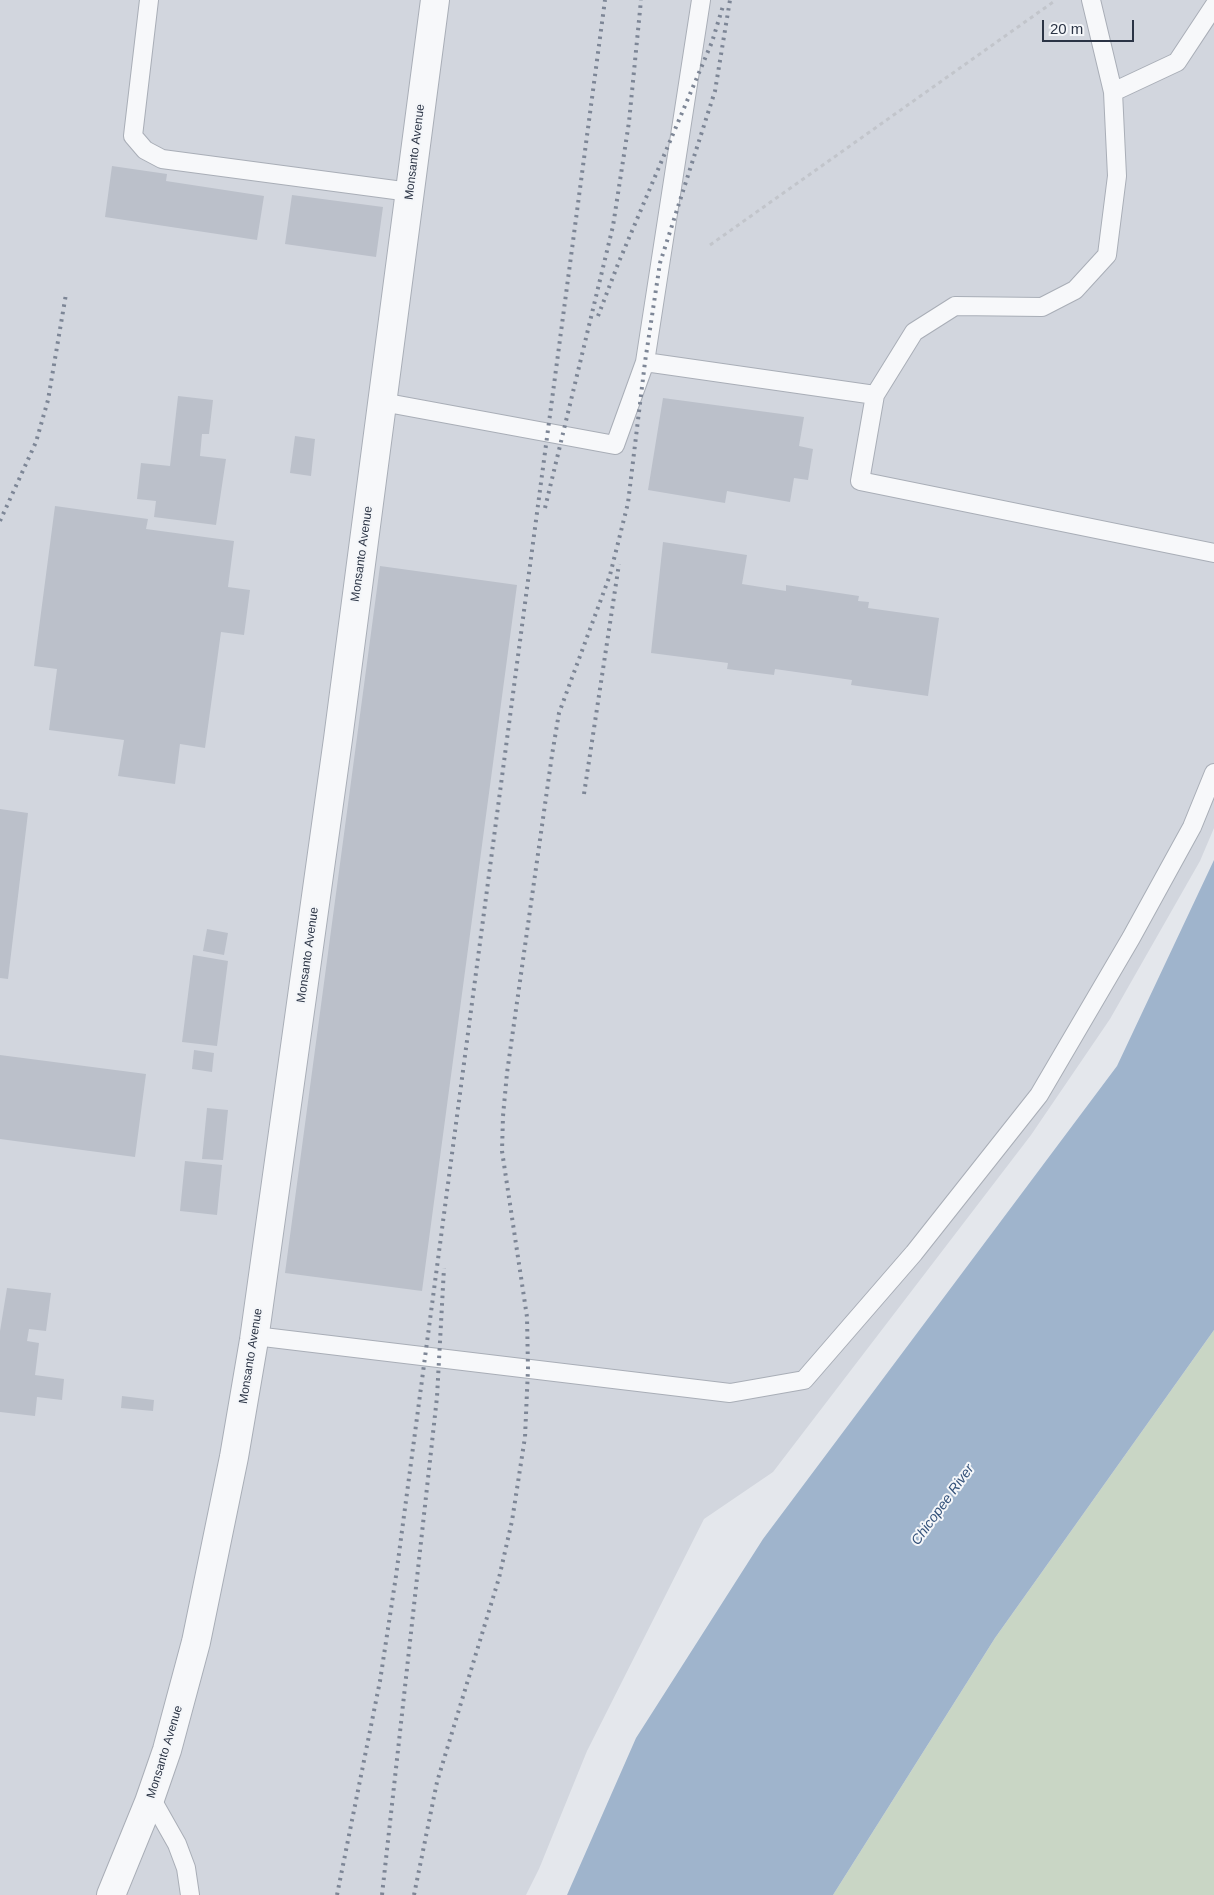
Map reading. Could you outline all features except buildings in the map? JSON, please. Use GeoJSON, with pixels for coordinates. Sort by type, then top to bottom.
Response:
{"type":"FeatureCollection","features":[{"type":"Feature","properties":{"kind":"street","name":"Monsanto Avenue"},"geometry":{"type":"LineString","coordinates":[[111,1895],[151,1798],[180,1705],[202,1617],[255,1336],[435,0]]}},
{"type":"Feature","properties":{"kind":"lane"},"geometry":{"type":"LineString","coordinates":[[149,0],[133,136],[145,150],[162,159],[410,192]]}},
{"type":"Feature","properties":{"kind":"lane"},"geometry":{"type":"LineString","coordinates":[[382,402],[615,445],[645,362],[701,0]]}},
{"type":"Feature","properties":{"kind":"lane"},"geometry":{"type":"LineString","coordinates":[[1091,0],[1113,92],[1118,176],[1106,255],[1075,290],[1042,307],[955,306],[914,332],[875,395],[860,481],[1214,554]]}},
{"type":"Feature","properties":{"kind":"lane"},"geometry":{"type":"LineString","coordinates":[[1113,92],[1177,62],[1214,6]]}},
{"type":"Feature","properties":{"kind":"lane"},"geometry":{"type":"LineString","coordinates":[[645,362],[875,395]]}},
{"type":"Feature","properties":{"kind":"lane"},"geometry":{"type":"LineString","coordinates":[[255,1336],[730,1393],[804,1380],[914,1253],[1039,1095],[1131,938],[1192,827],[1214,773]]}},
{"type":"Feature","properties":{"kind":"lane"},"geometry":{"type":"LineString","coordinates":[[151,1798],[177,1844],[186,1868],[190,1895]]}},
{"type":"Feature","properties":{"kind":"path"},"geometry":{"type":"LineString","coordinates":[[710,245],[1056,0]]}},
{"type":"Feature","properties":{"kind":"shaded area"},"geometry":{"type":"Polygon","coordinates":[[[0,0],[1214,0],[1214,828],[1200,861],[1110,1019],[1031,1135],[773,1472],[704,1519],[587,1751],[539,1869],[526,1895],[0,1895],[0,0]]]}},
{"type":"Feature","properties":{"kind":"green space"},"geometry":{"type":"Polygon","coordinates":[[[1214,1330],[1214,1895],[833,1895],[995,1638],[1214,1330]]]}},
{"type":"Feature","properties":{"kind":"water","name":"Chicopee River"},"geometry":{"type":"Polygon","coordinates":[[[1214,860],[1214,1330],[995,1638],[833,1895],[567,1895],[636,1738],[763,1539],[1117,1066],[1214,860]]]}},
{"type":"Feature","properties":{"kind":"railway"},"geometry":{"type":"LineString","coordinates":[[337,1895],[380,1681],[396,1576],[605,0]]}},
{"type":"Feature","properties":{"kind":"railway"},"geometry":{"type":"LineString","coordinates":[[545,508],[613,226],[629,122],[641,0]]}},
{"type":"Feature","properties":{"kind":"railway"},"geometry":{"type":"LineString","coordinates":[[414,1895],[437,1782],[499,1578],[512,1521],[525,1437],[528,1369],[527,1317],[502,1151],[503,1116],[507,1073],[559,713],[610,575],[628,503],[645,362],[660,263],[715,91],[730,0]]}},
{"type":"Feature","properties":{"kind":"railway"},"geometry":{"type":"LineString","coordinates":[[598,316],[618,264],[712,42],[723,6]]}},
{"type":"Feature","properties":{"kind":"railway"},"geometry":{"type":"LineString","coordinates":[[0,521],[36,442],[48,400],[66,294]]}},
{"type":"Feature","properties":{"kind":"railway"},"geometry":{"type":"LineString","coordinates":[[584,794],[619,564]]}},
{"type":"Feature","properties":{"kind":"railway"},"geometry":{"type":"LineString","coordinates":[[382,1895],[437,1397],[444,1268]]}}]}
